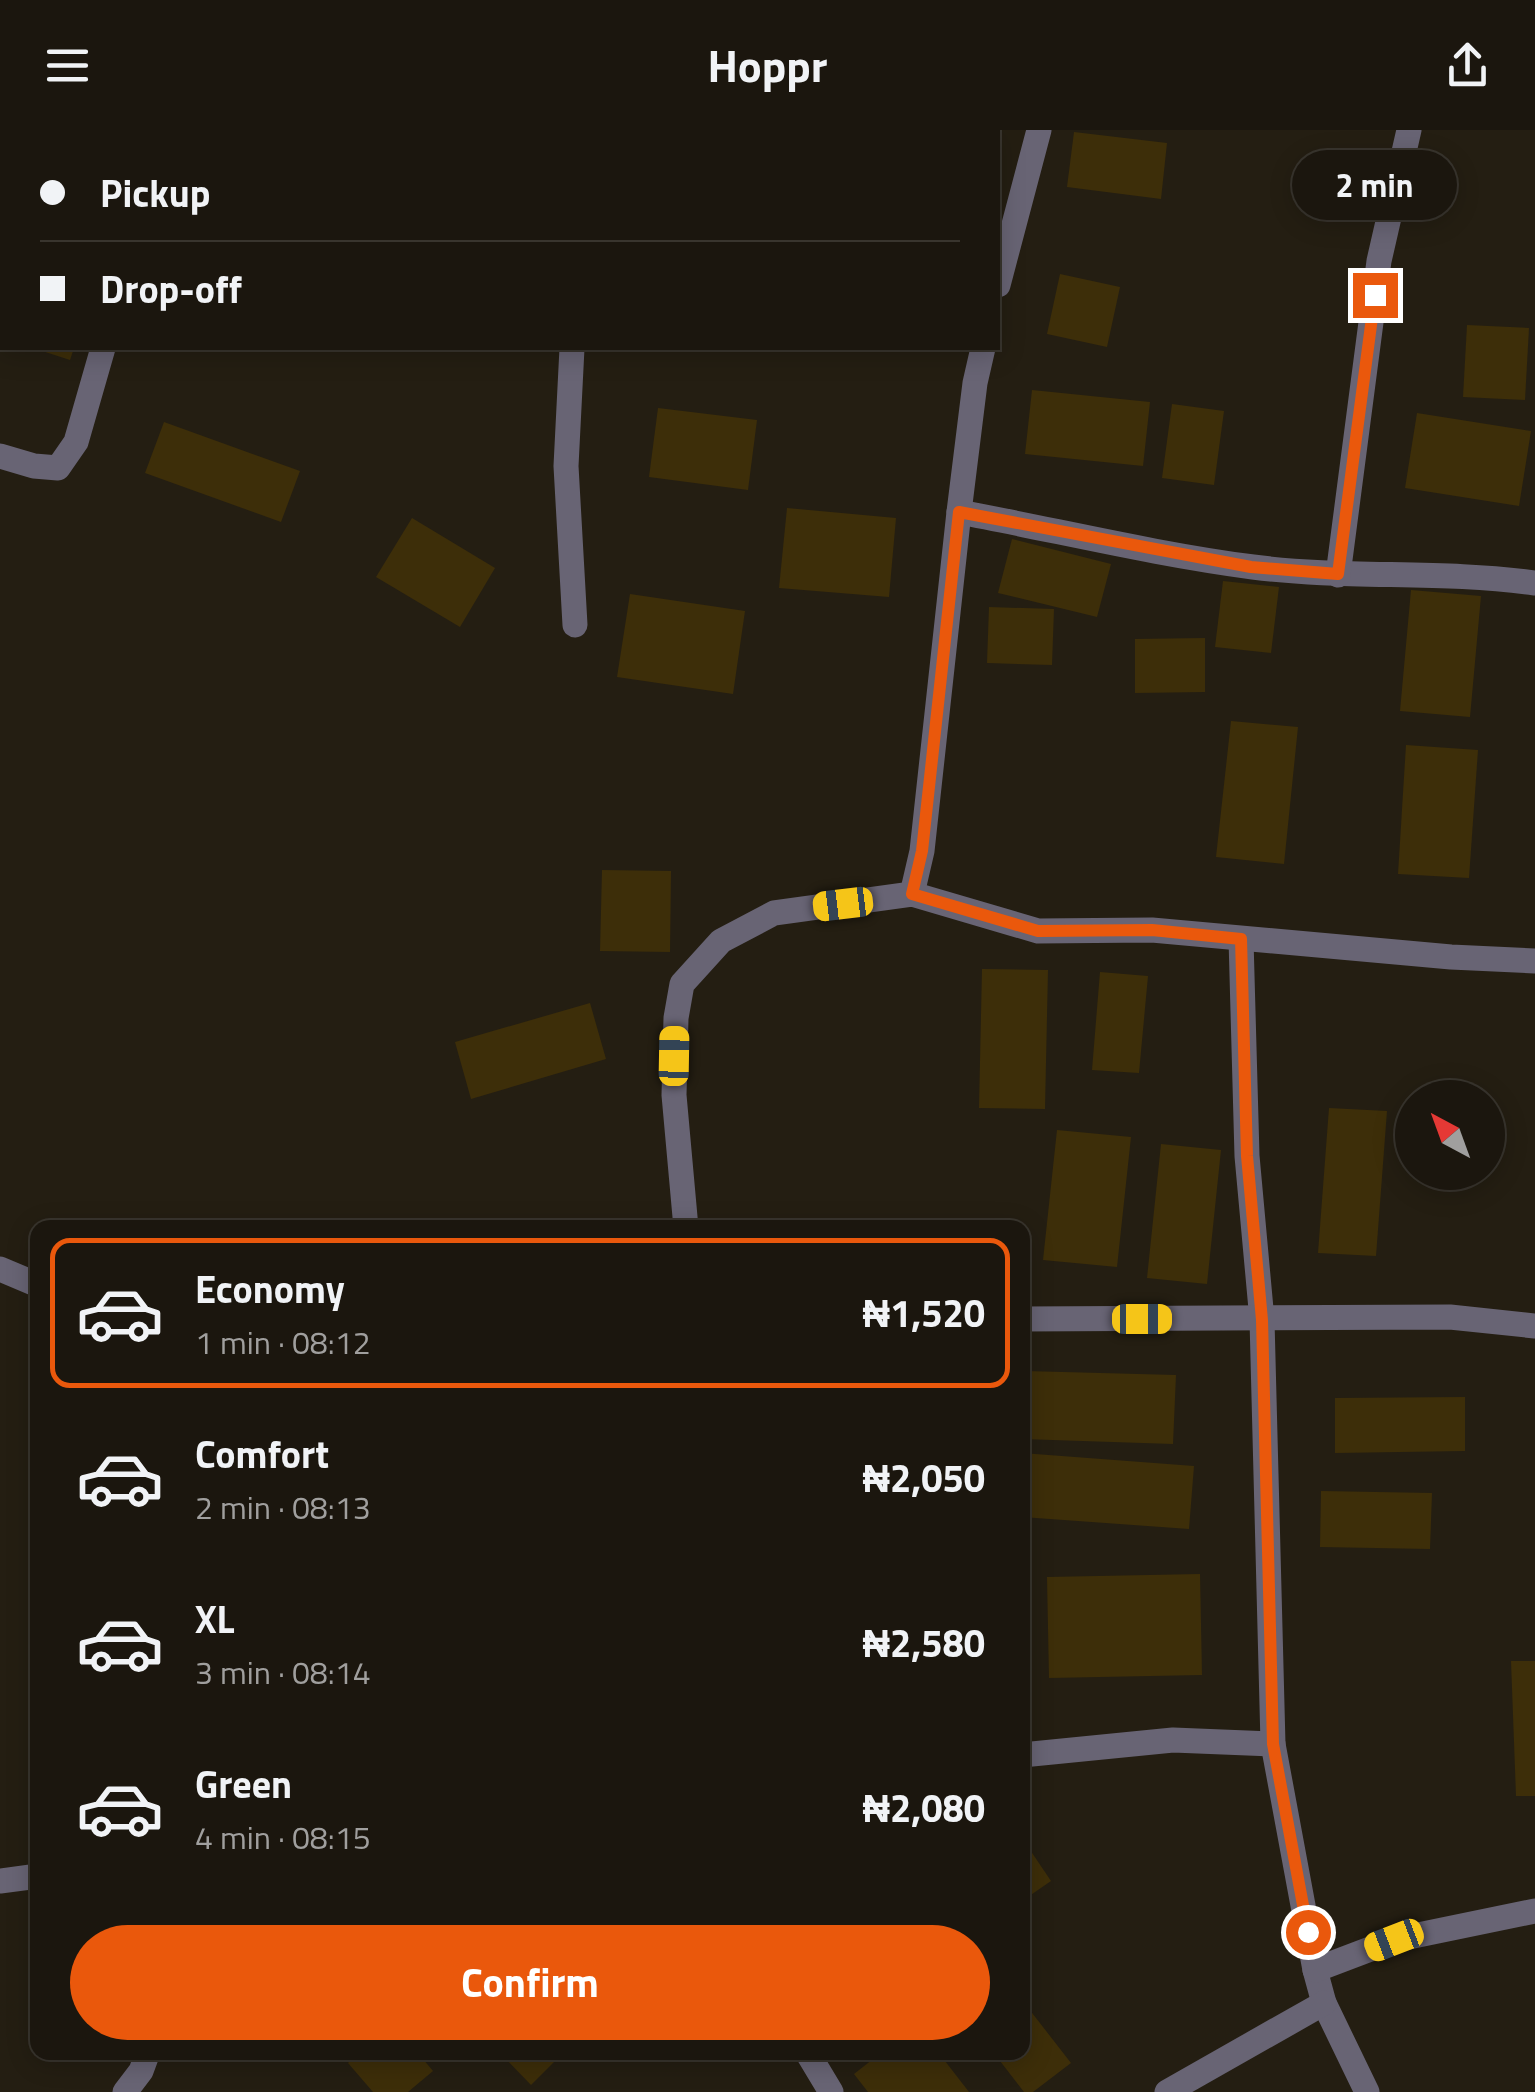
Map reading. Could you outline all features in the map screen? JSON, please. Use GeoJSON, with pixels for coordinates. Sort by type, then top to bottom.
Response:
{"type":"FeatureCollection","features":[{"type":"Feature","properties":{"kind":"street"},"geometry":{"type":"LineString","coordinates":[[1000,277],[1039,130]]}},
{"type":"Feature","properties":{"kind":"street"},"geometry":{"type":"LineString","coordinates":[[1338,574],[1379,262],[1410,130]]}},
{"type":"Feature","properties":{"kind":"street"},"geometry":{"type":"LineString","coordinates":[[0,456],[58,468],[76,442],[102,350]]}},
{"type":"Feature","properties":{"kind":"street"},"geometry":{"type":"LineString","coordinates":[[572,350],[566,466],[575,626]]}},
{"type":"Feature","properties":{"kind":"street"},"geometry":{"type":"LineString","coordinates":[[912,894],[922,851],[959,512],[983,350]]}},
{"type":"Feature","properties":{"kind":"street"},"geometry":{"type":"LineString","coordinates":[[959,512],[1251,567],[1338,574],[1483,576],[1535,583]]}},
{"type":"Feature","properties":{"kind":"street"},"geometry":{"type":"LineString","coordinates":[[685,1220],[674,1095],[676,1018],[682,984],[722,941],[774,913],[912,894],[1038,931],[1152,930],[1535,962]]}},
{"type":"Feature","properties":{"kind":"street"},"geometry":{"type":"LineString","coordinates":[[1241,939],[1247,1156],[1262,1320],[1273,1744],[1315,1970],[1324,2002],[1367,2092]]}},
{"type":"Feature","properties":{"kind":"street"},"geometry":{"type":"LineString","coordinates":[[0,1269],[30,1282]]}},
{"type":"Feature","properties":{"kind":"street"},"geometry":{"type":"LineString","coordinates":[[1030,1319],[1450,1317],[1535,1326]]}},
{"type":"Feature","properties":{"kind":"street"},"geometry":{"type":"LineString","coordinates":[[1030,1754],[1173,1740],[1273,1744]]}},
{"type":"Feature","properties":{"kind":"street"},"geometry":{"type":"LineString","coordinates":[[0,1882],[30,1877]]}},
{"type":"Feature","properties":{"kind":"street"},"geometry":{"type":"LineString","coordinates":[[1315,1970],[1394,1940],[1535,1911]]}},
{"type":"Feature","properties":{"kind":"street"},"geometry":{"type":"LineString","coordinates":[[1168,2092],[1324,2002]]}},
{"type":"Feature","properties":{"kind":"street"},"geometry":{"type":"LineString","coordinates":[[124,2092],[145,2060]]}},
{"type":"Feature","properties":{"kind":"street"},"geometry":{"type":"LineString","coordinates":[[812,2060],[831,2092]]}},
{"type":"Feature","properties":{"kind":"building"},"geometry":{"type":"Polygon","coordinates":[[[1074,132],[1167,143],[1161,199],[1067,187],[1074,132]]]}},
{"type":"Feature","properties":{"kind":"building"},"geometry":{"type":"Polygon","coordinates":[[[1060,274],[1120,287],[1107,347],[1047,334],[1060,274]]]}},
{"type":"Feature","properties":{"kind":"building"},"geometry":{"type":"Polygon","coordinates":[[[1467,325],[1529,328],[1525,400],[1463,397],[1467,325]]]}},
{"type":"Feature","properties":{"kind":"building"},"geometry":{"type":"Polygon","coordinates":[[[39,350],[73,350],[70,360],[39,350]]]}},
{"type":"Feature","properties":{"kind":"building"},"geometry":{"type":"Polygon","coordinates":[[[1032,390],[1150,402],[1143,466],[1025,454],[1032,390]]]}},
{"type":"Feature","properties":{"kind":"building"},"geometry":{"type":"Polygon","coordinates":[[[1172,404],[1224,411],[1214,485],[1162,478],[1172,404]]]}},
{"type":"Feature","properties":{"kind":"building"},"geometry":{"type":"Polygon","coordinates":[[[658,408],[757,420],[748,490],[649,477],[658,408]]]}},
{"type":"Feature","properties":{"kind":"building"},"geometry":{"type":"Polygon","coordinates":[[[1417,413],[1531,431],[1519,506],[1405,488],[1417,413]]]}},
{"type":"Feature","properties":{"kind":"building"},"geometry":{"type":"Polygon","coordinates":[[[164,422],[300,471],[281,522],[145,473],[164,422]]]}},
{"type":"Feature","properties":{"kind":"building"},"geometry":{"type":"Polygon","coordinates":[[[787,508],[896,518],[889,597],[779,588],[787,508]]]}},
{"type":"Feature","properties":{"kind":"building"},"geometry":{"type":"Polygon","coordinates":[[[412,518],[495,568],[460,627],[376,577],[412,518]]]}},
{"type":"Feature","properties":{"kind":"building"},"geometry":{"type":"Polygon","coordinates":[[[1012,539],[1111,564],[1097,617],[998,593],[1012,539]]]}},
{"type":"Feature","properties":{"kind":"building"},"geometry":{"type":"Polygon","coordinates":[[[1223,581],[1279,587],[1271,653],[1215,647],[1223,581]]]}},
{"type":"Feature","properties":{"kind":"building"},"geometry":{"type":"Polygon","coordinates":[[[1411,590],[1481,596],[1470,717],[1400,711],[1411,590]]]}},
{"type":"Feature","properties":{"kind":"building"},"geometry":{"type":"Polygon","coordinates":[[[630,594],[745,611],[733,694],[617,677],[630,594]]]}},
{"type":"Feature","properties":{"kind":"building"},"geometry":{"type":"Polygon","coordinates":[[[989,607],[1054,609],[1052,665],[987,663],[989,607]]]}},
{"type":"Feature","properties":{"kind":"building"},"geometry":{"type":"Polygon","coordinates":[[[1205,638],[1205,692],[1135,693],[1135,639],[1205,638]]]}},
{"type":"Feature","properties":{"kind":"building"},"geometry":{"type":"Polygon","coordinates":[[[1231,721],[1298,727],[1284,864],[1216,857],[1231,721]]]}},
{"type":"Feature","properties":{"kind":"building"},"geometry":{"type":"Polygon","coordinates":[[[1406,745],[1478,750],[1469,878],[1398,874],[1406,745]]]}},
{"type":"Feature","properties":{"kind":"building"},"geometry":{"type":"Polygon","coordinates":[[[602,870],[671,871],[670,952],[600,951],[602,870]]]}},
{"type":"Feature","properties":{"kind":"building"},"geometry":{"type":"Polygon","coordinates":[[[982,969],[1048,970],[1045,1109],[979,1108],[982,969]]]}},
{"type":"Feature","properties":{"kind":"building"},"geometry":{"type":"Polygon","coordinates":[[[1100,972],[1148,976],[1139,1073],[1092,1070],[1100,972]]]}},
{"type":"Feature","properties":{"kind":"building"},"geometry":{"type":"Polygon","coordinates":[[[590,1003],[606,1059],[471,1099],[455,1042],[590,1003]]]}},
{"type":"Feature","properties":{"kind":"building"},"geometry":{"type":"Polygon","coordinates":[[[1329,1108],[1387,1111],[1376,1256],[1318,1253],[1329,1108]]]}},
{"type":"Feature","properties":{"kind":"building"},"geometry":{"type":"Polygon","coordinates":[[[1057,1130],[1131,1137],[1117,1267],[1043,1260],[1057,1130]]]}},
{"type":"Feature","properties":{"kind":"building"},"geometry":{"type":"Polygon","coordinates":[[[1161,1144],[1221,1150],[1207,1284],[1147,1278],[1161,1144]]]}},
{"type":"Feature","properties":{"kind":"building"},"geometry":{"type":"Polygon","coordinates":[[[1030,1371],[1176,1375],[1173,1444],[1030,1439],[1030,1371]]]}},
{"type":"Feature","properties":{"kind":"building"},"geometry":{"type":"Polygon","coordinates":[[[1465,1397],[1465,1451],[1335,1453],[1335,1398],[1465,1397]]]}},
{"type":"Feature","properties":{"kind":"building"},"geometry":{"type":"Polygon","coordinates":[[[1030,1454],[1194,1466],[1189,1529],[1030,1518],[1030,1454]]]}},
{"type":"Feature","properties":{"kind":"building"},"geometry":{"type":"Polygon","coordinates":[[[1321,1491],[1432,1493],[1430,1549],[1320,1547],[1321,1491]]]}},
{"type":"Feature","properties":{"kind":"building"},"geometry":{"type":"Polygon","coordinates":[[[1200,1574],[1202,1675],[1049,1678],[1047,1577],[1200,1574]]]}},
{"type":"Feature","properties":{"kind":"building"},"geometry":{"type":"Polygon","coordinates":[[[1511,1661],[1535,1661],[1535,1796],[1516,1796],[1511,1661]]]}},
{"type":"Feature","properties":{"kind":"building"},"geometry":{"type":"Polygon","coordinates":[[[1030,1850],[1051,1881],[1030,1895],[1030,1850]]]}},
{"type":"Feature","properties":{"kind":"building"},"geometry":{"type":"Polygon","coordinates":[[[1030,2010],[1071,2063],[1033,2092],[1024,2092],[999,2060],[1030,2060],[1030,2010]]]}},
{"type":"Feature","properties":{"kind":"building"},"geometry":{"type":"Polygon","coordinates":[[[424,2060],[433,2071],[408,2092],[373,2092],[348,2063],[424,2060]]]}},
{"type":"Feature","properties":{"kind":"building"},"geometry":{"type":"Polygon","coordinates":[[[507,2060],[556,2060],[531,2085],[507,2060]]]}},
{"type":"Feature","properties":{"kind":"building"},"geometry":{"type":"Polygon","coordinates":[[[872,2060],[944,2060],[969,2092],[868,2092],[854,2074],[872,2060]]]}},
{"type":"Feature","properties":{"kind":"route"},"geometry":{"type":"LineString","coordinates":[[1308,1932],[1273,1744],[1262,1320],[1247,1156],[1241,939],[1152,930],[1038,931],[912,894],[922,851],[959,512],[1251,567],[1338,574],[1375,295]]}}]}
